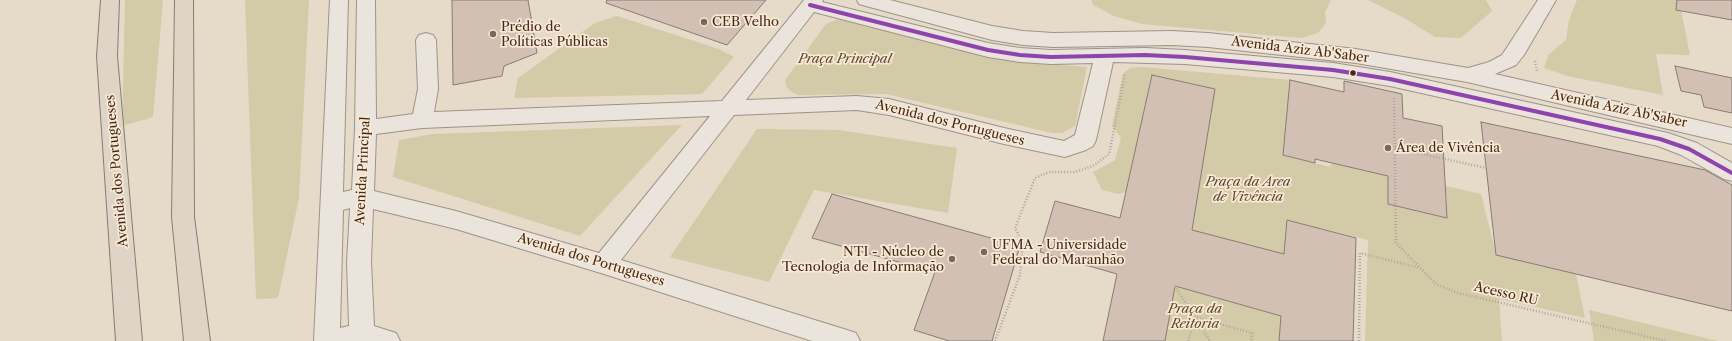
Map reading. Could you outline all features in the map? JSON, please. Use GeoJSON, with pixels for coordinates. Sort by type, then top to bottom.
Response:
{"type":"FeatureCollection","features":[{"type":"Feature","properties":{"kind":"highway","name":"Avenida dos Portugueses"},"geometry":{"type":"LineString","coordinates":[[110,0],[107,56],[129,341]]}},
{"type":"Feature","properties":{"kind":"highway"},"geometry":{"type":"LineString","coordinates":[[184,0],[183,217],[197,341]]}},
{"type":"Feature","properties":{"kind":"street"},"geometry":{"type":"LineString","coordinates":[[327,341],[339,0]]}},
{"type":"Feature","properties":{"kind":"street","name":"Avenida Principal"},"geometry":{"type":"LineString","coordinates":[[362,338],[359,262],[361,197],[366,128],[366,0]]}},
{"type":"Feature","properties":{"kind":"street","name":"Avenida Aziz Ab'Saber"},"geometry":{"type":"LineString","coordinates":[[866,0],[1052,48],[1105,56],[1185,57],[1276,64],[1333,70],[1390,79],[1660,139],[1689,149],[1732,173]]}},
{"type":"Feature","properties":{"kind":"street"},"geometry":{"type":"LineString","coordinates":[[1467,96],[1467,75],[1496,67],[1509,60],[1517,50],[1547,0]]}},
{"type":"Feature","properties":{"kind":"street"},"geometry":{"type":"LineString","coordinates":[[604,264],[812,2]]}},
{"type":"Feature","properties":{"kind":"street","name":"Avenida Aziz Ab'Saber"},"geometry":{"type":"LineString","coordinates":[[812,2],[988,50],[1020,55],[1052,48],[1135,37],[1208,40],[1356,56],[1467,75],[1732,136]]}},
{"type":"Feature","properties":{"kind":"street"},"geometry":{"type":"LineString","coordinates":[[422,120],[428,89],[426,40]]}},
{"type":"Feature","properties":{"kind":"street","name":"Avenida dos Portugueses"},"geometry":{"type":"LineString","coordinates":[[727,109],[857,103],[873,104],[1004,136],[1065,149],[1085,140],[1105,56]]}},
{"type":"Feature","properties":{"kind":"street"},"geometry":{"type":"LineString","coordinates":[[366,128],[422,120],[727,109]]}},
{"type":"Feature","properties":{"kind":"street","name":"Avenida dos Portugueses"},"geometry":{"type":"LineString","coordinates":[[332,203],[361,197],[456,220],[604,264],[847,341]]}},
{"type":"Feature","properties":{"kind":"street"},"geometry":{"type":"LineString","coordinates":[[333,341],[362,338],[387,341]]}},
{"type":"Feature","properties":{"kind":"path"},"geometry":{"type":"LineString","coordinates":[[1534,54],[1536,69],[1541,73]]}},
{"type":"Feature","properties":{"kind":"path"},"geometry":{"type":"LineString","coordinates":[[995,341],[1020,275],[1023,243],[1015,228],[1035,178],[1048,172],[1075,172],[1094,166],[1109,154],[1127,66]]}},
{"type":"Feature","properties":{"kind":"path","name":"Acesso RU"},"geometry":{"type":"LineString","coordinates":[[1390,79],[1394,89],[1396,243],[1436,284],[1458,293],[1666,341]]}},
{"type":"Feature","properties":{"kind":"path"},"geometry":{"type":"LineString","coordinates":[[1395,148],[1486,168]]}},
{"type":"Feature","properties":{"kind":"path"},"geometry":{"type":"LineString","coordinates":[[1359,341],[1360,253],[1421,268]]}},
{"type":"Feature","properties":{"kind":"path"},"geometry":{"type":"LineString","coordinates":[[1175,286],[1210,341]]}},
{"type":"Feature","properties":{"kind":"path"},"geometry":{"type":"LineString","coordinates":[[1188,341],[1194,317]]}},
{"type":"Feature","properties":{"kind":"path"},"geometry":{"type":"LineString","coordinates":[[1194,317],[1252,333],[1251,341]]}},
{"type":"Feature","properties":{"kind":"green space"},"geometry":{"type":"Polygon","coordinates":[[[125,0],[163,0],[153,117],[122,126],[125,0]]]}},
{"type":"Feature","properties":{"kind":"green space"},"geometry":{"type":"Polygon","coordinates":[[[245,0],[309,0],[299,198],[278,298],[256,299],[245,0]]]}},
{"type":"Feature","properties":{"kind":"green space"},"geometry":{"type":"Polygon","coordinates":[[[1091,0],[1331,0],[1325,12],[1326,23],[1318,33],[1301,38],[1142,24],[1114,16],[1093,5],[1091,0]]]}},
{"type":"Feature","properties":{"kind":"green space"},"geometry":{"type":"Polygon","coordinates":[[[1368,0],[1486,0],[1492,11],[1461,38],[1435,37],[1406,19],[1368,0]]]}},
{"type":"Feature","properties":{"kind":"green space"},"geometry":{"type":"Polygon","coordinates":[[[1577,0],[1679,0],[1690,55],[1656,54],[1663,95],[1567,76],[1544,68],[1548,55],[1566,40],[1569,20],[1577,0]]]}},
{"type":"Feature","properties":{"kind":"green space"},"geometry":{"type":"Polygon","coordinates":[[[617,16],[719,49],[734,57],[702,94],[514,98],[518,78],[595,23],[617,16]]]}},
{"type":"Feature","properties":{"kind":"green space","name":"Praça Principal"},"geometry":{"type":"Polygon","coordinates":[[[838,19],[1005,60],[1087,67],[1075,126],[1062,133],[1052,133],[886,94],[798,95],[790,91],[786,86],[785,80],[826,24],[838,19]]]}},
{"type":"Feature","properties":{"kind":"green space","name":"Praça da Area de Vivência"},"geometry":{"type":"Polygon","coordinates":[[[1141,67],[1290,80],[1283,155],[1330,167],[1332,163],[1388,176],[1388,204],[1447,218],[1446,186],[1481,194],[1496,254],[1576,274],[1585,318],[1499,299],[1502,341],[1365,341],[1368,240],[1287,220],[1284,254],[1192,230],[1215,89],[1152,75],[1126,192],[1118,194],[1102,190],[1093,172],[1115,160],[1121,138],[1112,126],[1123,73],[1131,68],[1141,67]]]}},
{"type":"Feature","properties":{"kind":"green space"},"geometry":{"type":"Polygon","coordinates":[[[682,125],[580,236],[393,177],[399,140],[433,134],[682,125]]]}},
{"type":"Feature","properties":{"kind":"green space"},"geometry":{"type":"Polygon","coordinates":[[[757,129],[839,130],[957,148],[948,213],[814,190],[769,282],[670,257],[757,129]]]}},
{"type":"Feature","properties":{"kind":"green space","name":"Praça da Reitoria"},"geometry":{"type":"Polygon","coordinates":[[[1175,286],[1281,316],[1279,341],[1165,341],[1175,286]]]}},
{"type":"Feature","properties":{"kind":"green space"},"geometry":{"type":"Polygon","coordinates":[[[1589,310],[1718,341],[1594,341],[1589,310]]]}},
{"type":"Feature","properties":{"kind":"building","name":"Prédio de Políticas Públicas"},"geometry":{"type":"Polygon","coordinates":[[[452,0],[528,0],[537,53],[504,66],[502,76],[453,85],[452,0]]]}},
{"type":"Feature","properties":{"kind":"building","name":"CEB Velho"},"geometry":{"type":"Polygon","coordinates":[[[607,0],[766,0],[727,45],[606,3],[607,0]]]}},
{"type":"Feature","properties":{"kind":"building"},"geometry":{"type":"Polygon","coordinates":[[[1677,0],[1732,0],[1732,20],[1676,10],[1677,0]]]}},
{"type":"Feature","properties":{"kind":"building"},"geometry":{"type":"Polygon","coordinates":[[[1675,66],[1732,78],[1732,113],[1704,107],[1701,95],[1681,91],[1675,66]]]}},
{"type":"Feature","properties":{"kind":"building"},"geometry":{"type":"Polygon","coordinates":[[[1152,75],[1215,89],[1192,230],[1284,254],[1287,220],[1356,238],[1353,341],[1279,341],[1281,316],[1175,286],[1165,341],[1103,341],[1117,274],[1040,252],[1055,201],[1120,218],[1152,75]]]}},
{"type":"Feature","properties":{"kind":"building","name":"Área de Vivência"},"geometry":{"type":"Polygon","coordinates":[[[1290,80],[1344,92],[1344,81],[1402,94],[1403,118],[1442,126],[1447,218],[1388,204],[1388,176],[1315,159],[1315,163],[1283,155],[1290,80]]]}},
{"type":"Feature","properties":{"kind":"building"},"geometry":{"type":"Polygon","coordinates":[[[1481,122],[1705,170],[1732,185],[1732,311],[1496,255],[1481,122]]]}},
{"type":"Feature","properties":{"kind":"building","name":"NTI - Núcleo de Tecnologia de Informação"},"geometry":{"type":"Polygon","coordinates":[[[832,194],[1020,246],[992,341],[949,341],[914,330],[935,272],[812,238],[832,194]]]}},
{"type":"Feature","properties":{"kind":"transit line"},"geometry":{"type":"LineString","coordinates":[[810,5],[988,50],[1020,55],[1051,57],[1145,55],[1185,57],[1333,70],[1390,79],[1660,139],[1689,149],[1732,173]]}},
{"type":"Feature","properties":{"kind":"place","name":"CEB Velho"},"geometry":{"type":"Point","coordinates":[704,22]}},
{"type":"Feature","properties":{"kind":"place","name":"Prédio de Políticas Públicas"},"geometry":{"type":"Point","coordinates":[493,34]}},
{"type":"Feature","properties":{"kind":"place","name":"Área de Vivência"},"geometry":{"type":"Point","coordinates":[1388,148]}},
{"type":"Feature","properties":{"kind":"place","name":"UFMA - Universidade Federal do Maranhão"},"geometry":{"type":"Point","coordinates":[984,252]}},
{"type":"Feature","properties":{"kind":"place","name":"NTI - Núcleo de Tecnologia de Informação"},"geometry":{"type":"Point","coordinates":[952,259]}}]}
